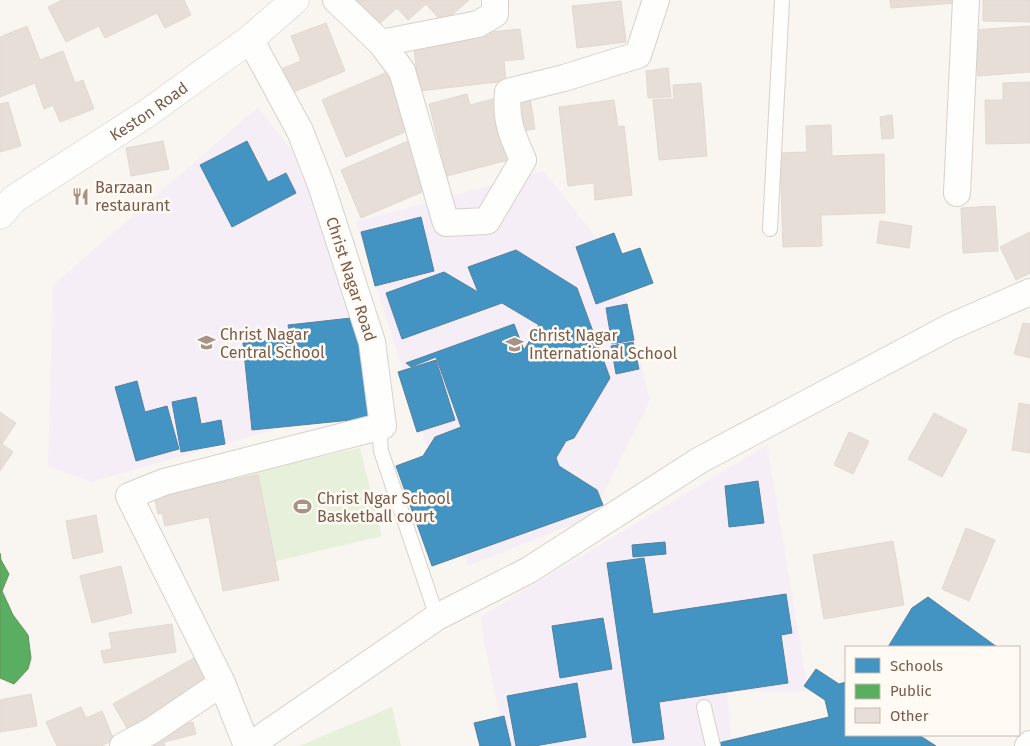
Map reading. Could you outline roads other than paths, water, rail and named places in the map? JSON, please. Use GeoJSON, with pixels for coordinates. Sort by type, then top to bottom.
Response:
{"type":"FeatureCollection","features":[{"type":"Feature","properties":{"kind":"street","name":"Keston Road"},"geometry":{"type":"LineString","coordinates":[[0,215],[14,198],[146,114],[250,39],[295,0]]}},
{"type":"Feature","properties":{"kind":"street"},"geometry":{"type":"LineString","coordinates":[[336,0],[381,44],[402,71],[446,223],[487,221],[523,160],[514,140],[506,111],[508,92],[564,78],[638,55],[656,0]]}},
{"type":"Feature","properties":{"kind":"street"},"geometry":{"type":"LineString","coordinates":[[381,44],[478,24],[495,14],[496,0]]}},
{"type":"Feature","properties":{"kind":"street"},"geometry":{"type":"LineString","coordinates":[[957,193],[966,0]]}},
{"type":"Feature","properties":{"kind":"street","name":"Christ Nagar Road"},"geometry":{"type":"LineString","coordinates":[[250,39],[300,131],[321,185],[372,342],[383,426]]}},
{"type":"Feature","properties":{"kind":"street"},"geometry":{"type":"LineString","coordinates":[[383,426],[164,482],[129,496],[222,683],[248,746],[437,617],[529,570],[700,460],[950,327],[1030,292]]}},
{"type":"Feature","properties":{"kind":"street"},"geometry":{"type":"LineString","coordinates":[[123,746],[151,731],[222,683]]}},
{"type":"Feature","properties":{"kind":"lane"},"geometry":{"type":"LineString","coordinates":[[770,229],[782,0]]}},
{"type":"Feature","properties":{"kind":"lane","name":"Christ Nagar Road"},"geometry":{"type":"LineString","coordinates":[[383,426],[380,440],[382,451],[437,617]]}},
{"type":"Feature","properties":{"kind":"lane"},"geometry":{"type":"LineString","coordinates":[[704,708],[713,746]]}},
{"type":"Feature","properties":{"kind":"place","name":"Barzaan restaurant"},"geometry":{"type":"Point","coordinates":[81,196]}},
{"type":"Feature","properties":{"kind":"place","name":"Christ Nagar Central School"},"geometry":{"type":"Point","coordinates":[206,343]}},
{"type":"Feature","properties":{"kind":"place","name":"Christ Nagar International School"},"geometry":{"type":"Point","coordinates":[515,344]}},
{"type":"Feature","properties":{"kind":"place","name":"Christ Ngar School Basketball court"},"geometry":{"type":"Point","coordinates":[303,507]}}]}
